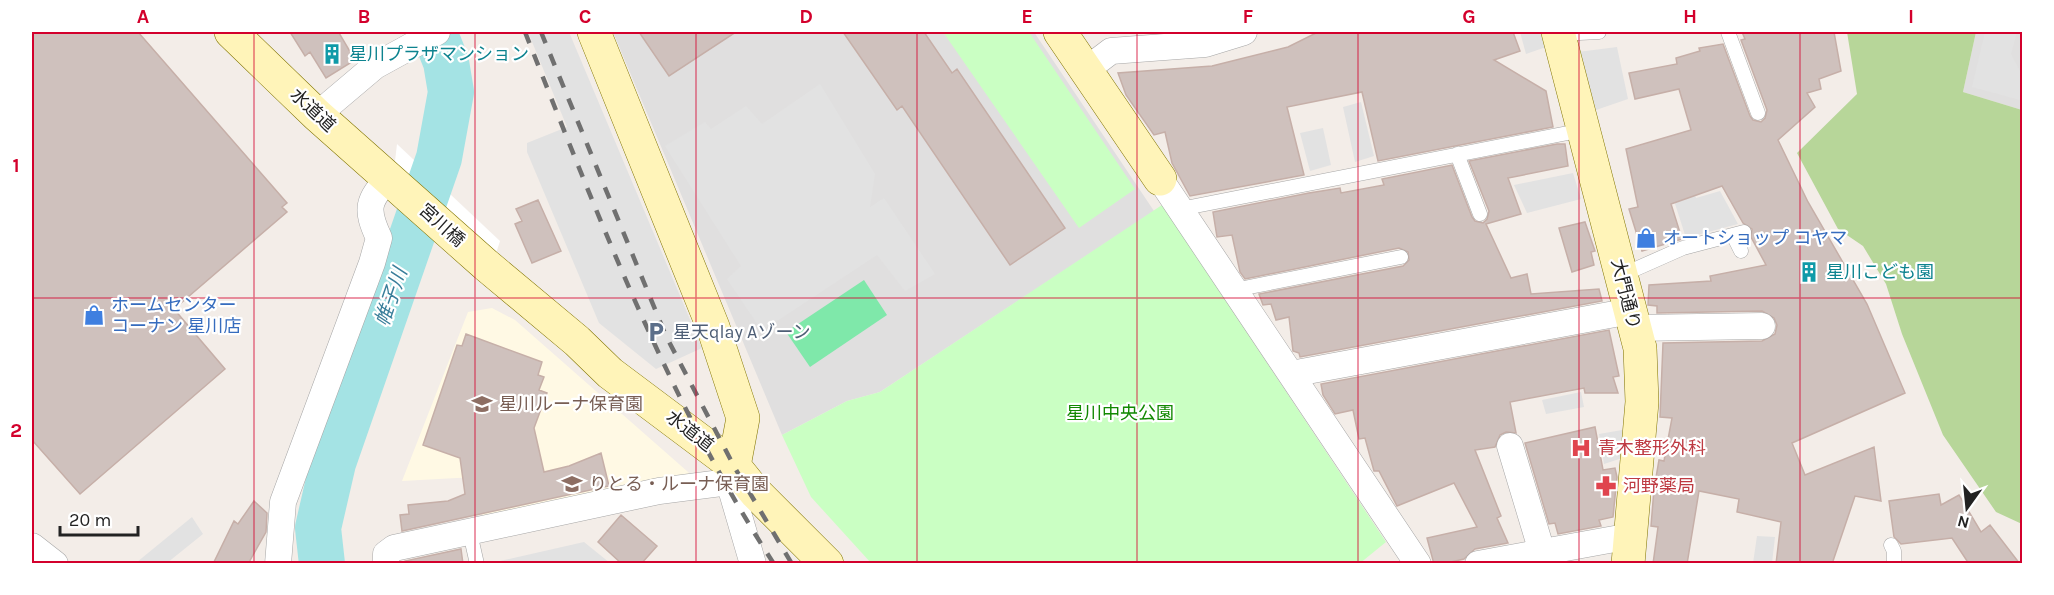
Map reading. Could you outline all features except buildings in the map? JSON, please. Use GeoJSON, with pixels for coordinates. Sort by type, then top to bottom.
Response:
{"type":"FeatureCollection","features":[{"type":"Feature","properties":{"kind":"street","name":"水道道"},"geometry":{"type":"LineString","coordinates":[[231,32],[317,115],[393,181]]}},
{"type":"Feature","properties":{"kind":"street"},"geometry":{"type":"LineString","coordinates":[[317,115],[375,66],[438,32]]}},
{"type":"Feature","properties":{"kind":"street"},"geometry":{"type":"LineString","coordinates":[[594,32],[713,327],[743,418],[732,474],[753,564]]}},
{"type":"Feature","properties":{"kind":"street"},"geometry":{"type":"LineString","coordinates":[[1060,32],[1418,564]]}},
{"type":"Feature","properties":{"kind":"street"},"geometry":{"type":"LineString","coordinates":[[1086,70],[1111,51],[1205,44],[1244,32]]}},
{"type":"Feature","properties":{"kind":"street","name":"大門通り"},"geometry":{"type":"LineString","coordinates":[[1559,33],[1640,348],[1642,402],[1629,550]]}},
{"type":"Feature","properties":{"kind":"street"},"geometry":{"type":"LineString","coordinates":[[278,564],[283,502],[372,264],[379,238],[370,219],[370,202],[393,181]]}},
{"type":"Feature","properties":{"kind":"street","name":"宮川橋"},"geometry":{"type":"LineString","coordinates":[[393,181],[486,265]]}},
{"type":"Feature","properties":{"kind":"street","name":"水道道"},"geometry":{"type":"LineString","coordinates":[[486,265],[578,341],[610,373],[756,493],[827,564]]}},
{"type":"Feature","properties":{"kind":"street"},"geometry":{"type":"LineString","coordinates":[[1291,374],[1633,319],[1762,326]]}},
{"type":"Feature","properties":{"kind":"street"},"geometry":{"type":"LineString","coordinates":[[1510,446],[1542,552]]}},
{"type":"Feature","properties":{"kind":"street"},"geometry":{"type":"LineString","coordinates":[[386,564],[386,554],[394,548],[732,474]]}},
{"type":"Feature","properties":{"kind":"street"},"geometry":{"type":"LineString","coordinates":[[32,546],[55,564]]}},
{"type":"Feature","properties":{"kind":"street"},"geometry":{"type":"LineString","coordinates":[[1478,564],[1542,552],[1629,550]]}},
{"type":"Feature","properties":{"kind":"lane"},"geometry":{"type":"LineString","coordinates":[[1559,33],[1599,32]]}},
{"type":"Feature","properties":{"kind":"lane"},"geometry":{"type":"LineString","coordinates":[[1728,32],[1758,113]]}},
{"type":"Feature","properties":{"kind":"lane"},"geometry":{"type":"LineString","coordinates":[[1180,209],[1585,129]]}},
{"type":"Feature","properties":{"kind":"lane"},"geometry":{"type":"LineString","coordinates":[[1457,154],[1480,214]]}},
{"type":"Feature","properties":{"kind":"lane"},"geometry":{"type":"LineString","coordinates":[[1622,275],[1683,248],[1738,233],[1741,251]]}},
{"type":"Feature","properties":{"kind":"lane"},"geometry":{"type":"LineString","coordinates":[[1234,290],[1401,257]]}},
{"type":"Feature","properties":{"kind":"lane"},"geometry":{"type":"LineString","coordinates":[[470,533],[477,564]]}},
{"type":"Feature","properties":{"kind":"lane"},"geometry":{"type":"LineString","coordinates":[[1891,545],[1894,551],[1894,564]]}},
{"type":"Feature","properties":{"kind":"shaded area"},"geometry":{"type":"Polygon","coordinates":[[[528,32],[569,32],[702,348],[656,369],[599,323],[527,152],[527,143],[567,127],[528,32]]]}},
{"type":"Feature","properties":{"kind":"shaded area"},"geometry":{"type":"Polygon","coordinates":[[[613,32],[1034,32],[1154,211],[880,392],[847,401],[782,435],[613,32]]]}},
{"type":"Feature","properties":{"kind":"shaded area"},"geometry":{"type":"Polygon","coordinates":[[[1520,32],[1541,32],[1546,47],[1526,54],[1520,32]]]}},
{"type":"Feature","properties":{"kind":"shaded area"},"geometry":{"type":"Polygon","coordinates":[[[1976,32],[2022,32],[2022,110],[1963,92],[1976,32]]]}},
{"type":"Feature","properties":{"kind":"shaded area"},"geometry":{"type":"Polygon","coordinates":[[[1985,32],[2017,32],[2011,54],[2022,75],[2020,100],[1972,87],[1985,32]]]}},
{"type":"Feature","properties":{"kind":"shaded area"},"geometry":{"type":"Polygon","coordinates":[[[1617,47],[1628,99],[1596,110],[1578,52],[1617,47]]]}},
{"type":"Feature","properties":{"kind":"shaded area"},"geometry":{"type":"Polygon","coordinates":[[[820,84],[875,174],[870,207],[884,198],[935,274],[905,291],[877,255],[762,331],[727,279],[741,266],[665,146],[705,122],[711,129],[746,106],[762,124],[820,84]]]}},
{"type":"Feature","properties":{"kind":"shaded area"},"geometry":{"type":"Polygon","coordinates":[[[1361,102],[1374,156],[1355,162],[1343,107],[1361,102]]]}},
{"type":"Feature","properties":{"kind":"shaded area"},"geometry":{"type":"Polygon","coordinates":[[[1323,128],[1331,165],[1310,171],[1300,133],[1323,128]]]}},
{"type":"Feature","properties":{"kind":"shaded area"},"geometry":{"type":"Polygon","coordinates":[[[1573,173],[1581,199],[1527,213],[1514,185],[1573,173]]]}},
{"type":"Feature","properties":{"kind":"shaded area"},"geometry":{"type":"Polygon","coordinates":[[[1688,177],[1696,198],[1720,191],[1738,224],[1686,238],[1668,182],[1688,177]]]}},
{"type":"Feature","properties":{"kind":"shaded area"},"geometry":{"type":"Polygon","coordinates":[[[492,308],[515,320],[696,479],[484,524],[475,477],[402,481],[468,312],[492,308]]]}},
{"type":"Feature","properties":{"kind":"shaded area"},"geometry":{"type":"Polygon","coordinates":[[[1581,392],[1584,407],[1546,414],[1542,400],[1581,392]]]}},
{"type":"Feature","properties":{"kind":"shaded area"},"geometry":{"type":"Polygon","coordinates":[[[1622,430],[1622,458],[1604,464],[1599,434],[1622,430]]]}},
{"type":"Feature","properties":{"kind":"shaded area"},"geometry":{"type":"Polygon","coordinates":[[[192,517],[203,534],[167,563],[137,562],[192,517]]]}},
{"type":"Feature","properties":{"kind":"shaded area"},"geometry":{"type":"Polygon","coordinates":[[[1757,536],[1775,537],[1772,563],[1753,563],[1757,536]]]}},
{"type":"Feature","properties":{"kind":"shaded area"},"geometry":{"type":"Polygon","coordinates":[[[584,542],[610,563],[491,563],[584,542]]]}},
{"type":"Feature","properties":{"kind":"green space"},"geometry":{"type":"Polygon","coordinates":[[[943,32],[1029,32],[1135,189],[1079,228],[943,32]]]}},
{"type":"Feature","properties":{"kind":"green space"},"geometry":{"type":"Polygon","coordinates":[[[1847,32],[1976,32],[1963,92],[2022,110],[2022,524],[1996,512],[1943,435],[1902,334],[1886,284],[1863,246],[1838,229],[1797,153],[1857,94],[1847,32]]]}},
{"type":"Feature","properties":{"kind":"green space","name":"星川中央公園"},"geometry":{"type":"Polygon","coordinates":[[[1162,205],[1386,542],[1359,564],[871,563],[811,497],[782,435],[847,401],[880,392],[1162,205]]]}},
{"type":"Feature","properties":{"kind":"green space"},"geometry":{"type":"Polygon","coordinates":[[[864,280],[887,315],[810,367],[786,332],[864,280]]]}},
{"type":"Feature","properties":{"kind":"pier"},"geometry":{"type":"Polygon","coordinates":[[[397,144],[500,241],[486,285],[391,196],[397,144]]]}},
{"type":"Feature","properties":{"kind":"waterway","name":"帷子川"},"geometry":{"type":"LineString","coordinates":[[322,564],[318,528],[333,463],[439,158],[451,92],[446,62],[434,32]]}},
{"type":"Feature","properties":{"kind":"railway"},"geometry":{"type":"LineString","coordinates":[[525,32],[607,236],[667,371],[700,437],[774,564]]}},
{"type":"Feature","properties":{"kind":"railway"},"geometry":{"type":"LineString","coordinates":[[541,32],[666,336],[735,468],[792,564]]}},
{"type":"Feature","properties":{"kind":"place","name":"星川プラザマンション"},"geometry":{"type":"Point","coordinates":[332,54]}},
{"type":"Feature","properties":{"kind":"place","name":"オートショップ コヤマ"},"geometry":{"type":"Point","coordinates":[1646,238]}},
{"type":"Feature","properties":{"kind":"place","name":"星川こども園"},"geometry":{"type":"Point","coordinates":[1809,272]}},
{"type":"Feature","properties":{"kind":"place","name":"ホームセンター コーナン 星川店"},"geometry":{"type":"Point","coordinates":[94,315]}},
{"type":"Feature","properties":{"kind":"place","name":"星天qlay Aゾーン"},"geometry":{"type":"Point","coordinates":[656,332]}},
{"type":"Feature","properties":{"kind":"place","name":"星川ルーナ保育園"},"geometry":{"type":"Point","coordinates":[482,404]}},
{"type":"Feature","properties":{"kind":"place","name":"青木整形外科"},"geometry":{"type":"Point","coordinates":[1581,448]}},
{"type":"Feature","properties":{"kind":"place","name":"りとる・ルーナ保育園"},"geometry":{"type":"Point","coordinates":[572,484]}},
{"type":"Feature","properties":{"kind":"place","name":"河野薬局"},"geometry":{"type":"Point","coordinates":[1606,486]}}]}
